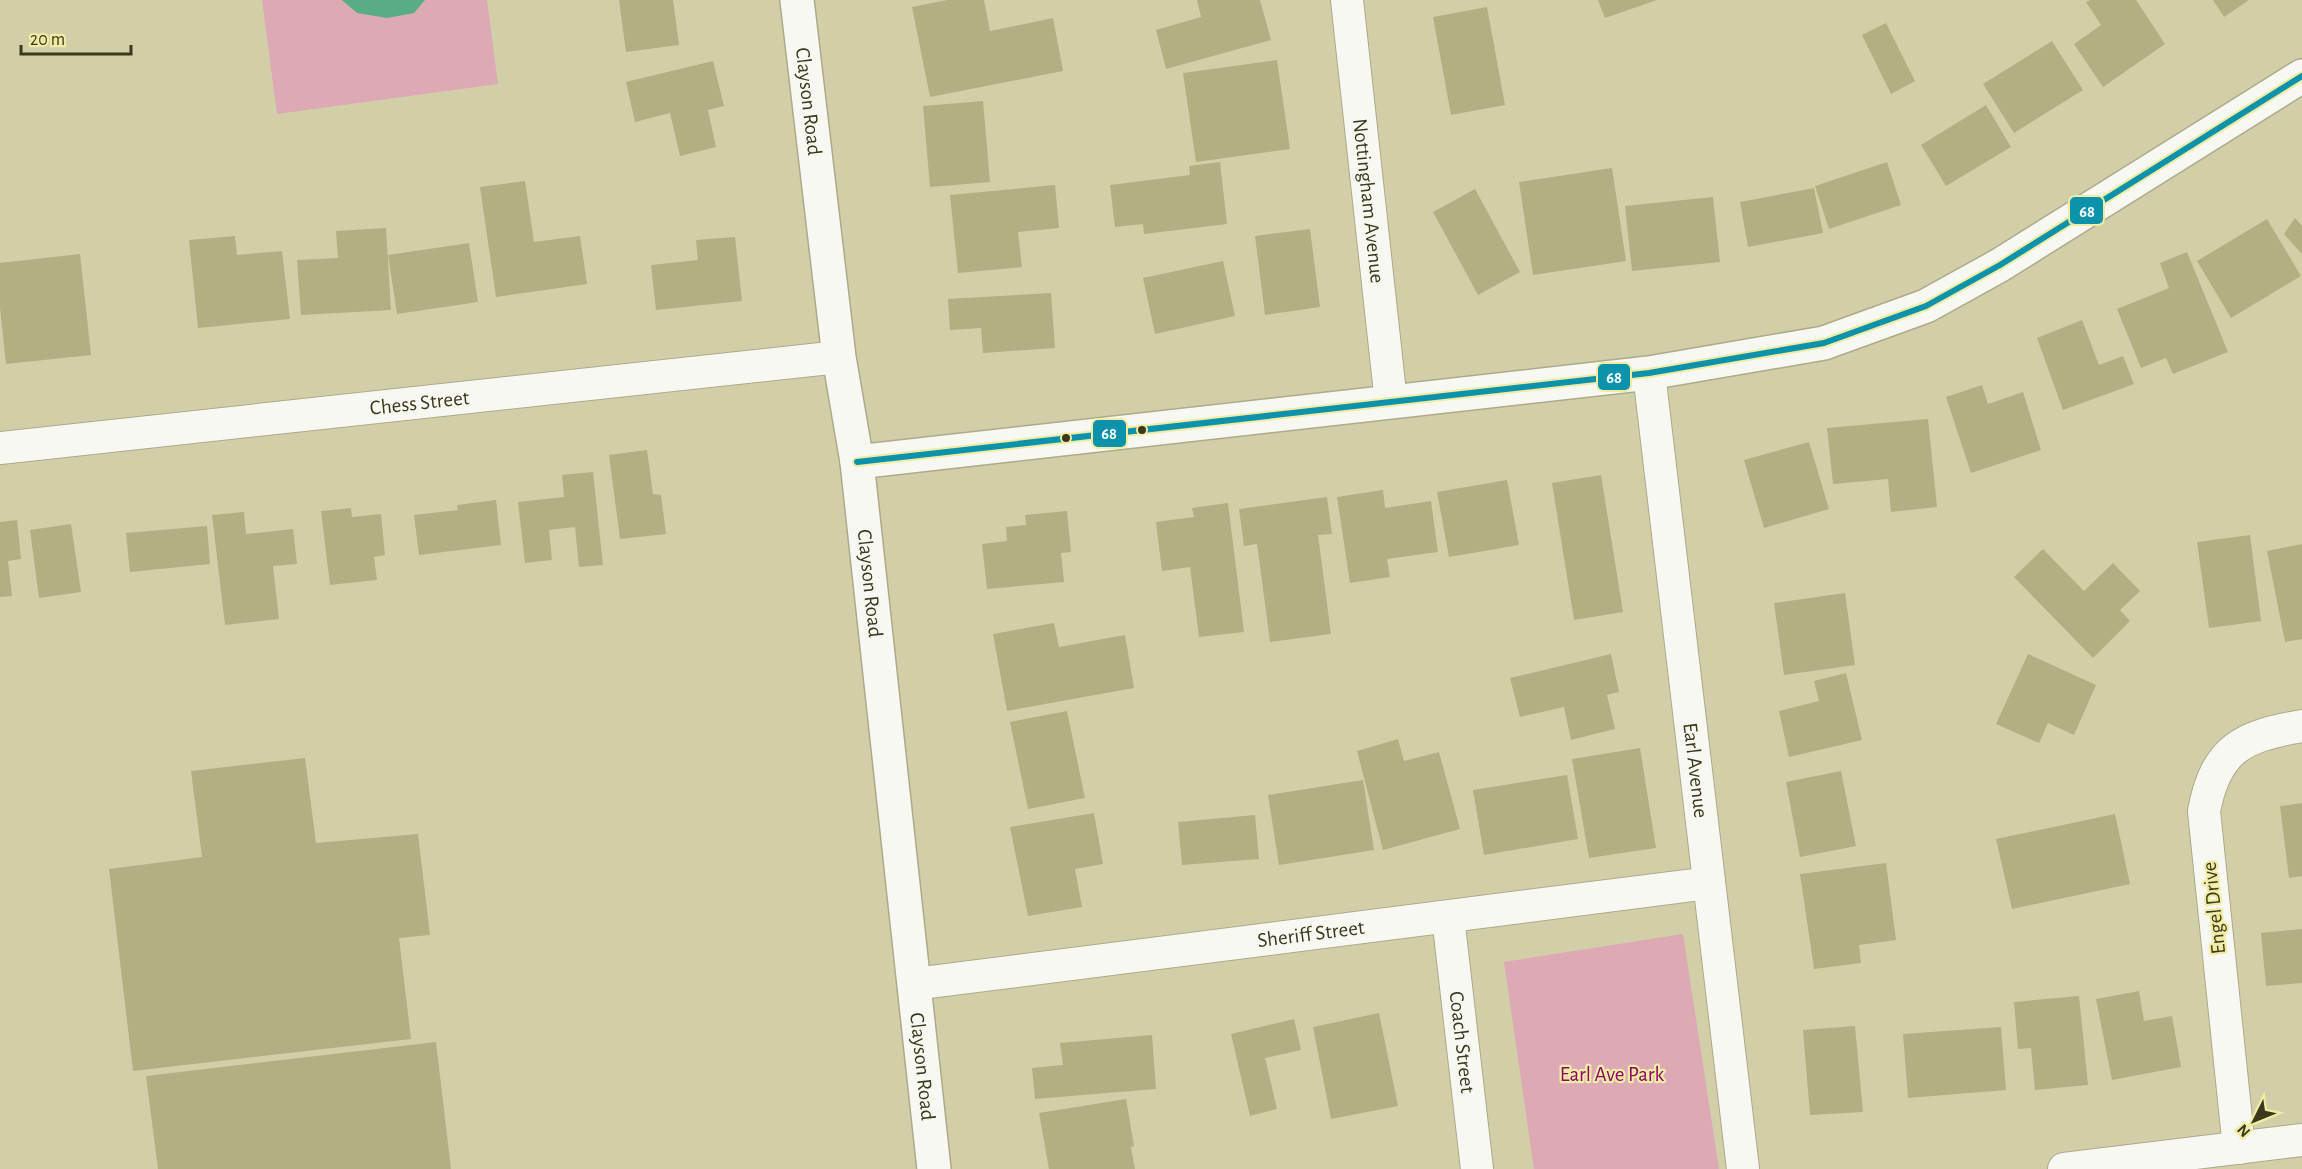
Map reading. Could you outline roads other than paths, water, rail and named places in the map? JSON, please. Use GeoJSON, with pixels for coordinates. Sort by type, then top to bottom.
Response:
{"type":"FeatureCollection","features":[{"type":"Feature","properties":{"kind":"street","name":"Clayson Road"},"geometry":{"type":"LineString","coordinates":[[797,0],[839,357],[857,462],[934,1169]]}},
{"type":"Feature","properties":{"kind":"street","name":"Nottingham Avenue"},"geometry":{"type":"LineString","coordinates":[[1347,0],[1391,402]]}},
{"type":"Feature","properties":{"kind":"street"},"geometry":{"type":"LineString","coordinates":[[857,462],[1649,373],[1824,343],[1926,306],[2000,265],[2302,76]]}},
{"type":"Feature","properties":{"kind":"street","name":"Chess Street"},"geometry":{"type":"LineString","coordinates":[[0,448],[839,357]]}},
{"type":"Feature","properties":{"kind":"street","name":"Earl Avenue"},"geometry":{"type":"LineString","coordinates":[[1649,373],[1743,1169]]}},
{"type":"Feature","properties":{"kind":"street","name":"Engel Drive"},"geometry":{"type":"LineString","coordinates":[[2239,1148],[2204,811],[2209,785],[2222,761],[2230,752],[2258,735],[2302,726]]}},
{"type":"Feature","properties":{"kind":"street","name":"Sheriff Street"},"geometry":{"type":"LineString","coordinates":[[914,984],[1709,884]]}},
{"type":"Feature","properties":{"kind":"street","name":"Coach Street"},"geometry":{"type":"LineString","coordinates":[[1448,917],[1477,1169]]}},
{"type":"Feature","properties":{"kind":"street"},"geometry":{"type":"LineString","coordinates":[[2064,1169],[2302,1140]]}},
{"type":"Feature","properties":{"kind":"park label","name":"Earl Ave Park"},"geometry":{"type":"Point","coordinates":[1612,1074]}}]}
